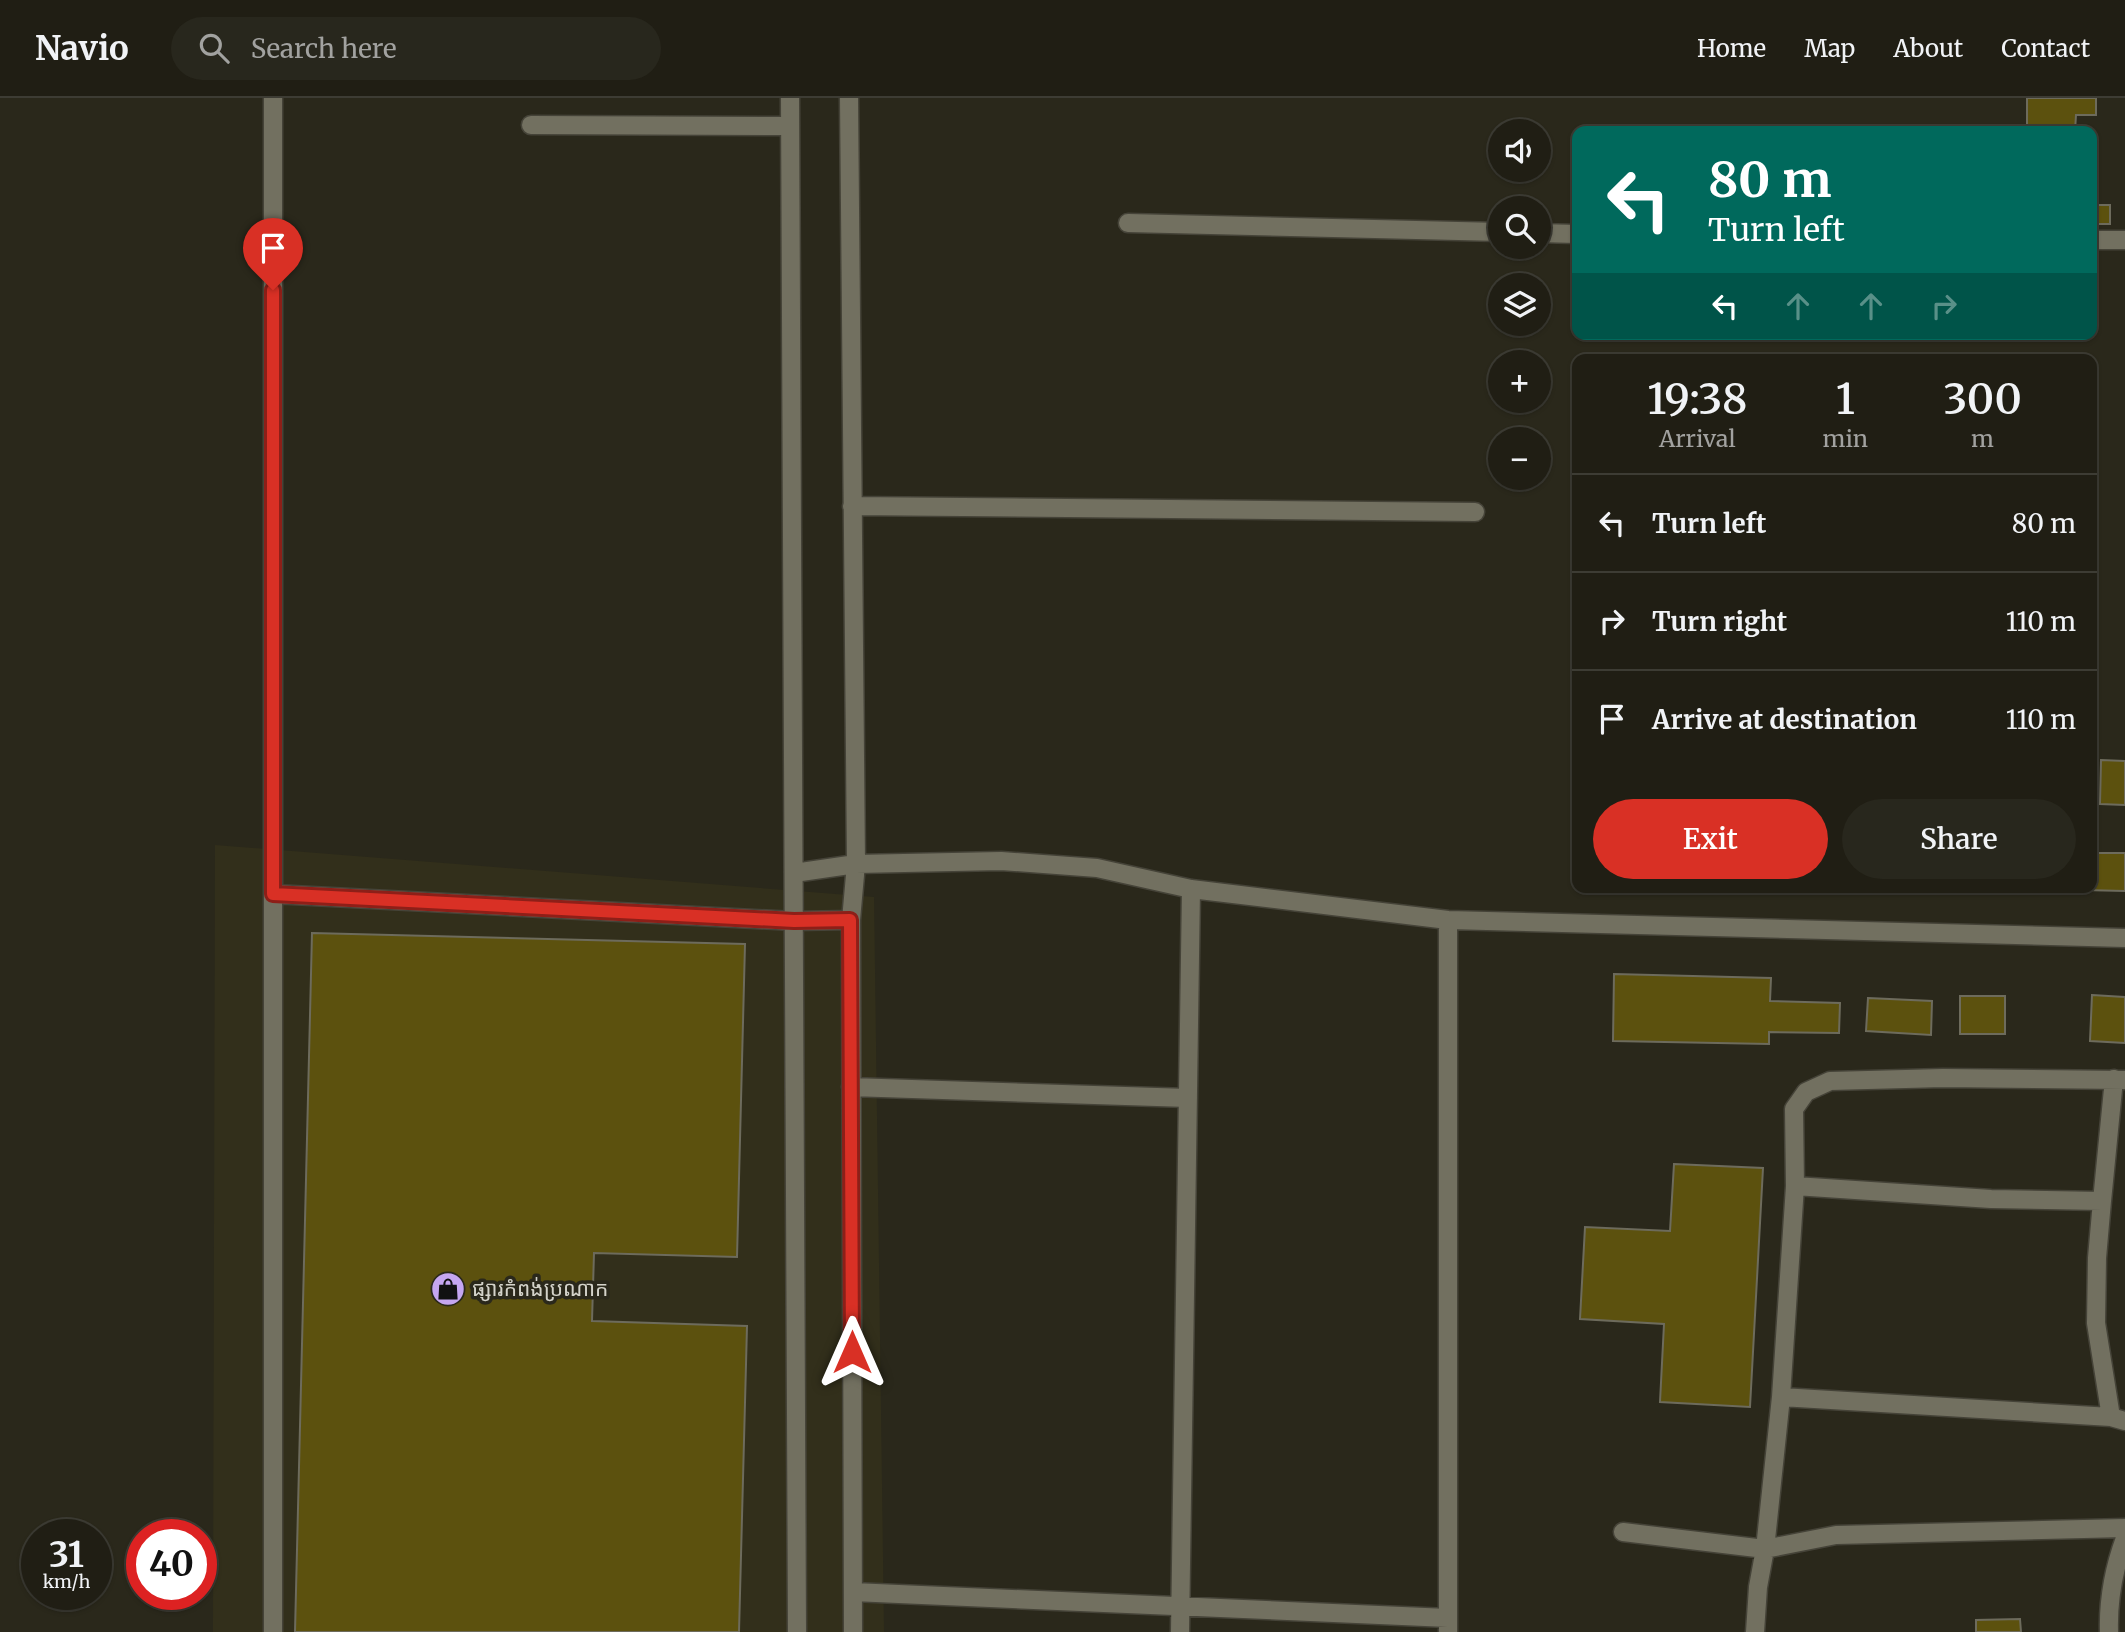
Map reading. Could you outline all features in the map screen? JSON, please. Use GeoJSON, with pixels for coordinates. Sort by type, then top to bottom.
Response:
{"type":"FeatureCollection","features":[{"type":"Feature","properties":{"kind":"street"},"geometry":{"type":"LineString","coordinates":[[273,98],[273,1632]]}},
{"type":"Feature","properties":{"kind":"street"},"geometry":{"type":"LineString","coordinates":[[790,98],[797,1632]]}},
{"type":"Feature","properties":{"kind":"street"},"geometry":{"type":"LineString","coordinates":[[849,98],[856,864],[850,920],[853,1632]]}},
{"type":"Feature","properties":{"kind":"street"},"geometry":{"type":"LineString","coordinates":[[531,125],[790,125]]}},
{"type":"Feature","properties":{"kind":"street"},"geometry":{"type":"LineString","coordinates":[[1128,223],[1488,232]]}},
{"type":"Feature","properties":{"kind":"street"},"geometry":{"type":"LineString","coordinates":[[1551,233],[1572,234]]}},
{"type":"Feature","properties":{"kind":"street"},"geometry":{"type":"LineString","coordinates":[[2097,240],[2125,240]]}},
{"type":"Feature","properties":{"kind":"street"},"geometry":{"type":"LineString","coordinates":[[852,506],[1475,512]]}},
{"type":"Feature","properties":{"kind":"street"},"geometry":{"type":"LineString","coordinates":[[794,873],[856,864],[1001,861],[1097,868],[1191,889],[1448,920],[2125,938]]}},
{"type":"Feature","properties":{"kind":"street"},"geometry":{"type":"LineString","coordinates":[[1180,1632],[1191,889]]}},
{"type":"Feature","properties":{"kind":"street"},"geometry":{"type":"LineString","coordinates":[[273,894],[794,921],[850,920]]}},
{"type":"Feature","properties":{"kind":"street"},"geometry":{"type":"LineString","coordinates":[[853,1592],[1180,1606],[1448,1625],[1448,920]]}},
{"type":"Feature","properties":{"kind":"street"},"geometry":{"type":"LineString","coordinates":[[1755,1632],[1781,1397],[1795,1186],[1794,1109],[1806,1092],[1829,1081],[1943,1078],[2119,1079],[2096,1258],[2096,1323],[2118,1419],[1781,1397]]}},
{"type":"Feature","properties":{"kind":"street"},"geometry":{"type":"LineString","coordinates":[[851,1087],[1188,1098]]}},
{"type":"Feature","properties":{"kind":"street"},"geometry":{"type":"LineString","coordinates":[[1795,1186],[1991,1199],[2102,1201]]}},
{"type":"Feature","properties":{"kind":"street"},"geometry":{"type":"LineString","coordinates":[[1623,1532],[1765,1549],[1836,1535],[2125,1528]]}},
{"type":"Feature","properties":{"kind":"street"},"geometry":{"type":"LineString","coordinates":[[2109,1632],[2115,1570],[2125,1538]]}},
{"type":"Feature","properties":{"kind":"shaded area"},"geometry":{"type":"Polygon","coordinates":[[[215,845],[874,897],[884,1632],[213,1632],[213,1610],[217,1610],[217,1519],[213,1519],[215,845]]]}},
{"type":"Feature","properties":{"kind":"building"},"geometry":{"type":"Polygon","coordinates":[[[2027,98],[2096,98],[2096,115],[2076,115],[2075,126],[2027,126],[2027,98]]]}},
{"type":"Feature","properties":{"kind":"building"},"geometry":{"type":"Polygon","coordinates":[[[2097,205],[2110,205],[2110,224],[2097,224],[2097,205]]]}},
{"type":"Feature","properties":{"kind":"building"},"geometry":{"type":"Polygon","coordinates":[[[2101,760],[2125,761],[2125,805],[2100,804],[2101,760]]]}},
{"type":"Feature","properties":{"kind":"building"},"geometry":{"type":"Polygon","coordinates":[[[2097,853],[2125,853],[2125,891],[2097,890],[2097,853]]]}},
{"type":"Feature","properties":{"kind":"building","name":"ផ្សារកំពង់ប្រណាក"},"geometry":{"type":"Polygon","coordinates":[[[312,933],[745,944],[737,1257],[594,1253],[592,1321],[747,1326],[739,1632],[295,1632],[312,933]]]}},
{"type":"Feature","properties":{"kind":"building"},"geometry":{"type":"Polygon","coordinates":[[[1614,974],[1771,978],[1770,1001],[1840,1003],[1839,1033],[1769,1032],[1769,1044],[1613,1041],[1614,974]]]}},
{"type":"Feature","properties":{"kind":"building"},"geometry":{"type":"Polygon","coordinates":[[[2092,995],[2125,997],[2125,1043],[2090,1041],[2092,995]]]}},
{"type":"Feature","properties":{"kind":"building"},"geometry":{"type":"Polygon","coordinates":[[[1960,996],[2005,996],[2005,1034],[1960,1034],[1960,996]]]}},
{"type":"Feature","properties":{"kind":"building"},"geometry":{"type":"Polygon","coordinates":[[[1868,998],[1932,1001],[1931,1035],[1866,1031],[1868,998]]]}},
{"type":"Feature","properties":{"kind":"building"},"geometry":{"type":"Polygon","coordinates":[[[1674,1164],[1763,1168],[1750,1407],[1660,1402],[1664,1324],[1580,1319],[1585,1227],[1670,1231],[1674,1164]]]}},
{"type":"Feature","properties":{"kind":"building"},"geometry":{"type":"Polygon","coordinates":[[[2020,1619],[2021,1632],[1976,1632],[1976,1620],[2020,1619]]]}},
{"type":"Feature","properties":{"kind":"place","name":"ផ្សារកំពង់ប្រណាក"},"geometry":{"type":"Point","coordinates":[448,1289]}},
{"type":"Feature","properties":{"kind":"route"},"geometry":{"type":"LineString","coordinates":[[273,290],[273,894],[794,921],[850,920],[852,1352]]}}]}
